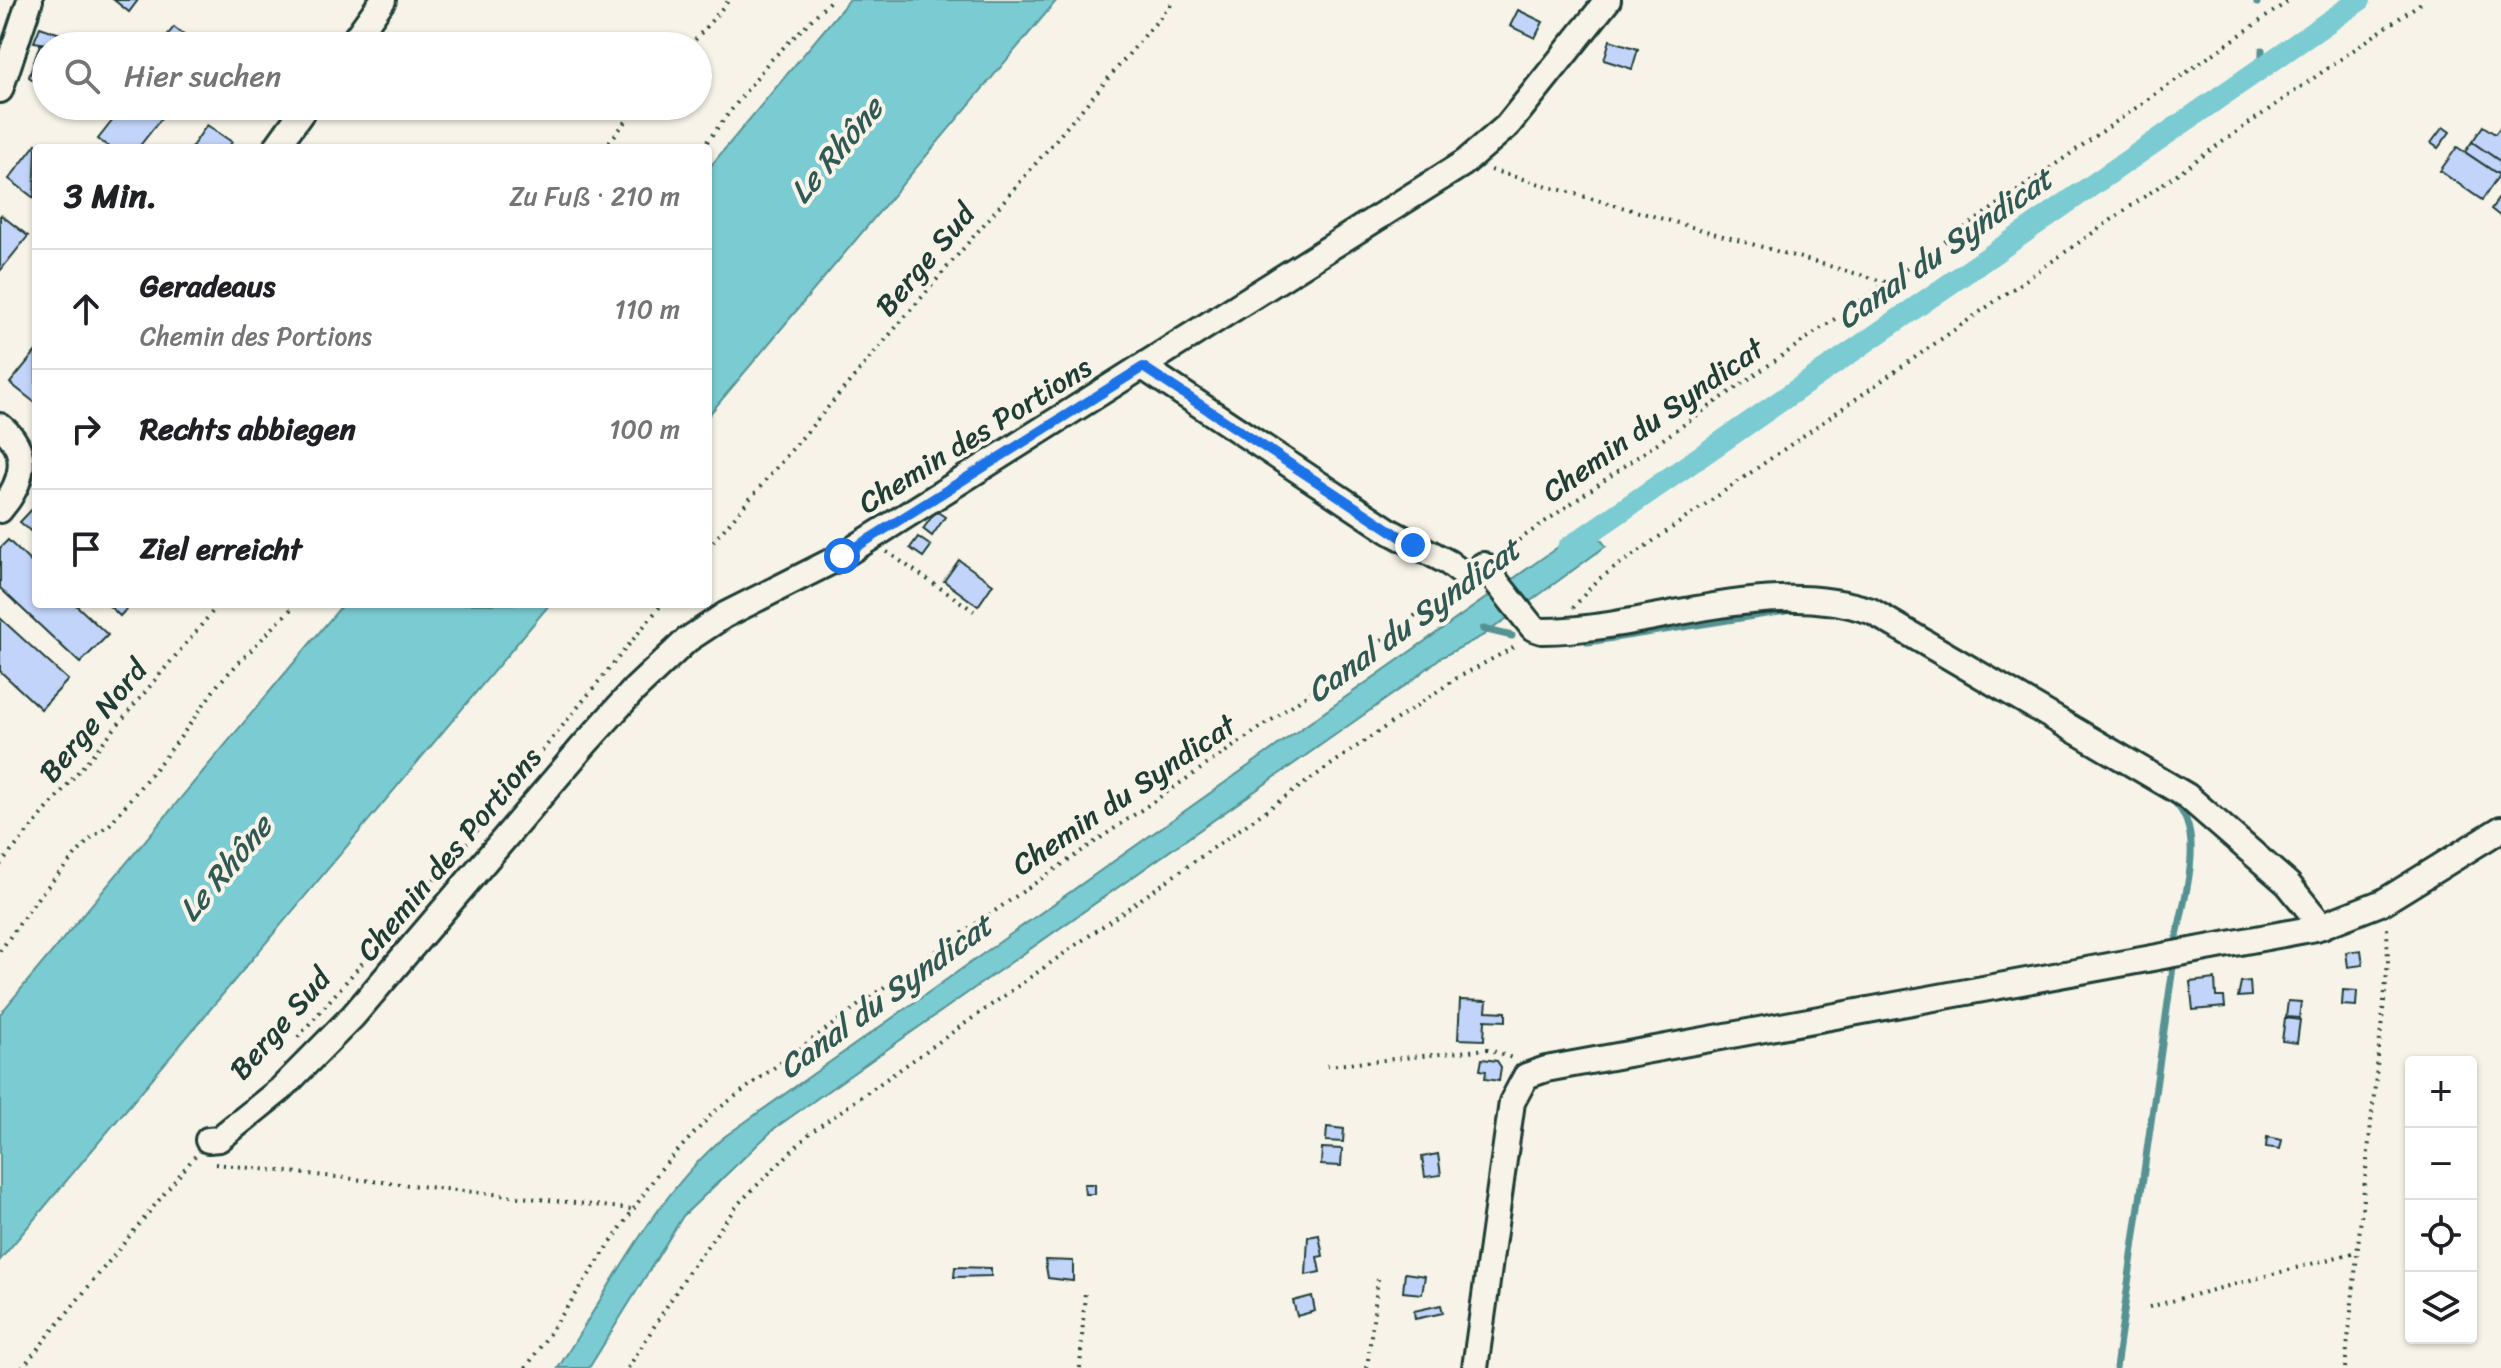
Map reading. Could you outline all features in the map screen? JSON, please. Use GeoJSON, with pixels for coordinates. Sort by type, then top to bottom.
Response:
{"type":"FeatureCollection","features":[{"type":"Feature","properties":{"kind":"street"},"geometry":{"type":"LineString","coordinates":[[0,90],[30,0]]}},
{"type":"Feature","properties":{"kind":"street"},"geometry":{"type":"LineString","coordinates":[[360,32],[383,0]]}},
{"type":"Feature","properties":{"kind":"street","name":"Chemin des Portions"},"geometry":{"type":"LineString","coordinates":[[201,1149],[219,1139],[281,1089],[353,1016],[594,733],[668,657],[702,628],[869,539],[1464,163],[1507,126],[1608,0]]}},
{"type":"Feature","properties":{"kind":"street"},"geometry":{"type":"LineString","coordinates":[[279,144],[296,120]]}},
{"type":"Feature","properties":{"kind":"street"},"geometry":{"type":"LineString","coordinates":[[1143,367],[1391,532],[1449,563],[1479,571],[1533,628],[1568,629],[1784,599],[1828,600],[1871,611],[2187,796],[2288,884],[2322,926]]}},
{"type":"Feature","properties":{"kind":"street"},"geometry":{"type":"LineString","coordinates":[[2,428],[32,440]]}},
{"type":"Feature","properties":{"kind":"street"},"geometry":{"type":"LineString","coordinates":[[2,428],[20,450],[22,460],[22,471],[5,504]]}},
{"type":"Feature","properties":{"kind":"street"},"geometry":{"type":"LineString","coordinates":[[1475,1368],[1512,1102],[1526,1076],[1546,1069],[2322,926],[2383,902],[2501,829]]}},
{"type":"Feature","properties":{"kind":"path"},"geometry":{"type":"LineString","coordinates":[[702,32],[729,0]]}},
{"type":"Feature","properties":{"kind":"path"},"geometry":{"type":"LineString","coordinates":[[705,144],[767,64],[831,0]]}},
{"type":"Feature","properties":{"kind":"path","name":"Berge Sud"},"geometry":{"type":"LineString","coordinates":[[712,543],[1175,0]]}},
{"type":"Feature","properties":{"kind":"path","name":"Chemin du Syndicat"},"geometry":{"type":"LineString","coordinates":[[526,1368],[631,1209],[693,1132],[800,1047],[1324,684],[1479,571],[2290,0]]}},
{"type":"Feature","properties":{"kind":"path"},"geometry":{"type":"LineString","coordinates":[[1568,629],[1578,597],[1596,581],[2425,0]]}},
{"type":"Feature","properties":{"kind":"path"},"geometry":{"type":"LineString","coordinates":[[607,144],[627,120]]}},
{"type":"Feature","properties":{"kind":"path"},"geometry":{"type":"LineString","coordinates":[[1464,163],[1889,283]]}},
{"type":"Feature","properties":{"kind":"path"},"geometry":{"type":"LineString","coordinates":[[869,539],[974,611]]}},
{"type":"Feature","properties":{"kind":"path","name":"Berge Nord"},"geometry":{"type":"LineString","coordinates":[[0,865],[216,608]]}},
{"type":"Feature","properties":{"kind":"path"},"geometry":{"type":"LineString","coordinates":[[0,951],[39,896],[89,840],[110,824],[169,752],[219,683],[292,608]]}},
{"type":"Feature","properties":{"kind":"path","name":"Berge Sud"},"geometry":{"type":"LineString","coordinates":[[290,1045],[476,832],[659,608]]}},
{"type":"Feature","properties":{"kind":"path"},"geometry":{"type":"LineString","coordinates":[[628,1368],[689,1271],[738,1204],[810,1133],[1366,740],[1457,678],[1515,649],[1533,628]]}},
{"type":"Feature","properties":{"kind":"path"},"geometry":{"type":"LineString","coordinates":[[2345,1368],[2388,963],[2389,935],[2383,902]]}},
{"type":"Feature","properties":{"kind":"path"},"geometry":{"type":"LineString","coordinates":[[1327,1066],[1488,1049],[1504,1053],[1518,1062],[1526,1076]]}},
{"type":"Feature","properties":{"kind":"path"},"geometry":{"type":"LineString","coordinates":[[201,1149],[204,1163],[631,1209]]}},
{"type":"Feature","properties":{"kind":"path"},"geometry":{"type":"LineString","coordinates":[[22,1368],[201,1149]]}},
{"type":"Feature","properties":{"kind":"path"},"geometry":{"type":"LineString","coordinates":[[2149,1307],[2356,1252]]}},
{"type":"Feature","properties":{"kind":"path"},"geometry":{"type":"LineString","coordinates":[[1367,1368],[1378,1279]]}},
{"type":"Feature","properties":{"kind":"path"},"geometry":{"type":"LineString","coordinates":[[1080,1368],[1085,1291]]}},
{"type":"Feature","properties":{"kind":"water","name":"Le Rhône"},"geometry":{"type":"Polygon","coordinates":[[[849,0],[1057,0],[712,411],[712,164],[849,0]]]}},
{"type":"Feature","properties":{"kind":"water","name":"Canal du Syndicat"},"geometry":{"type":"Polygon","coordinates":[[[1589,525],[1606,546],[1484,635],[1440,658],[1409,683],[775,1128],[683,1216],[589,1368],[558,1368],[654,1216],[699,1161],[724,1137],[1589,525]]]}},
{"type":"Feature","properties":{"kind":"water","name":"Le Rhône"},"geometry":{"type":"Polygon","coordinates":[[[340,608],[547,608],[0,1260],[0,1014],[340,608]]]}},
{"type":"Feature","properties":{"kind":"building"},"geometry":{"type":"Polygon","coordinates":[[[114,0],[138,0],[129,12],[114,0]]]}},
{"type":"Feature","properties":{"kind":"building"},"geometry":{"type":"Polygon","coordinates":[[[1518,10],[1543,22],[1535,38],[1510,26],[1518,10]]]}},
{"type":"Feature","properties":{"kind":"building"},"geometry":{"type":"Polygon","coordinates":[[[40,27],[54,32],[38,32],[40,27]]]}},
{"type":"Feature","properties":{"kind":"building"},"geometry":{"type":"Polygon","coordinates":[[[1610,40],[1638,49],[1632,69],[1604,60],[1610,40]]]}},
{"type":"Feature","properties":{"kind":"building"},"geometry":{"type":"Polygon","coordinates":[[[113,120],[160,120],[141,144],[105,144],[98,139],[113,120]]]}},
{"type":"Feature","properties":{"kind":"building"},"geometry":{"type":"Polygon","coordinates":[[[207,125],[232,142],[231,144],[194,144],[207,125]]]}},
{"type":"Feature","properties":{"kind":"building"},"geometry":{"type":"Polygon","coordinates":[[[2483,126],[2495,134],[2501,126],[2501,162],[2472,142],[2483,126]]]}},
{"type":"Feature","properties":{"kind":"building"},"geometry":{"type":"Polygon","coordinates":[[[2443,127],[2450,132],[2438,148],[2431,143],[2443,127]]]}},
{"type":"Feature","properties":{"kind":"building"},"geometry":{"type":"Polygon","coordinates":[[[2472,142],[2501,162],[2499,175],[2465,152],[2472,142]]]}},
{"type":"Feature","properties":{"kind":"building"},"geometry":{"type":"Polygon","coordinates":[[[2457,147],[2499,175],[2482,200],[2440,171],[2457,147]]]}},
{"type":"Feature","properties":{"kind":"building"},"geometry":{"type":"Polygon","coordinates":[[[32,149],[32,196],[9,179],[32,149]]]}},
{"type":"Feature","properties":{"kind":"building"},"geometry":{"type":"Polygon","coordinates":[[[2501,195],[2501,217],[2491,209],[2501,195]]]}},
{"type":"Feature","properties":{"kind":"building"},"geometry":{"type":"Polygon","coordinates":[[[0,216],[28,236],[0,271],[0,216]]]}},
{"type":"Feature","properties":{"kind":"building"},"geometry":{"type":"Polygon","coordinates":[[[32,356],[32,400],[10,383],[32,356]]]}},
{"type":"Feature","properties":{"kind":"building"},"geometry":{"type":"Polygon","coordinates":[[[32,509],[32,532],[20,522],[32,509]]]}},
{"type":"Feature","properties":{"kind":"building"},"geometry":{"type":"Polygon","coordinates":[[[936,511],[945,517],[932,536],[923,529],[936,511]]]}},
{"type":"Feature","properties":{"kind":"building"},"geometry":{"type":"Polygon","coordinates":[[[918,537],[931,546],[923,557],[910,548],[918,537]]]}},
{"type":"Feature","properties":{"kind":"building"},"geometry":{"type":"Polygon","coordinates":[[[8,540],[32,563],[32,608],[79,608],[108,635],[80,663],[0,588],[0,548],[8,540]]]}},
{"type":"Feature","properties":{"kind":"building"},"geometry":{"type":"Polygon","coordinates":[[[959,560],[993,584],[978,606],[944,581],[959,560]]]}},
{"type":"Feature","properties":{"kind":"building"},"geometry":{"type":"Polygon","coordinates":[[[111,608],[127,608],[120,616],[111,608]]]}},
{"type":"Feature","properties":{"kind":"building"},"geometry":{"type":"Polygon","coordinates":[[[0,618],[68,680],[41,709],[0,671],[0,618]]]}},
{"type":"Feature","properties":{"kind":"building"},"geometry":{"type":"Polygon","coordinates":[[[2361,950],[2363,965],[2348,967],[2346,952],[2361,950]]]}},
{"type":"Feature","properties":{"kind":"building"},"geometry":{"type":"Polygon","coordinates":[[[2215,979],[2216,997],[2224,997],[2225,1007],[2193,1010],[2190,982],[2215,979]]]}},
{"type":"Feature","properties":{"kind":"building"},"geometry":{"type":"Polygon","coordinates":[[[2250,981],[2251,996],[2238,997],[2241,982],[2250,981]]]}},
{"type":"Feature","properties":{"kind":"building"},"geometry":{"type":"Polygon","coordinates":[[[2343,990],[2357,991],[2356,1006],[2342,1005],[2343,990]]]}},
{"type":"Feature","properties":{"kind":"building"},"geometry":{"type":"Polygon","coordinates":[[[1460,1000],[1487,1001],[1486,1011],[1506,1012],[1506,1021],[1485,1020],[1484,1040],[1458,1039],[1460,1000]]]}},
{"type":"Feature","properties":{"kind":"building"},"geometry":{"type":"Polygon","coordinates":[[[2288,1001],[2301,1002],[2299,1018],[2286,1017],[2288,1001]]]}},
{"type":"Feature","properties":{"kind":"building"},"geometry":{"type":"Polygon","coordinates":[[[2285,1018],[2300,1020],[2297,1043],[2282,1041],[2285,1018]]]}},
{"type":"Feature","properties":{"kind":"building"},"geometry":{"type":"Polygon","coordinates":[[[1482,1059],[1497,1061],[1501,1067],[1499,1081],[1485,1079],[1486,1071],[1480,1070],[1482,1059]]]}},
{"type":"Feature","properties":{"kind":"building"},"geometry":{"type":"Polygon","coordinates":[[[1327,1127],[1344,1129],[1343,1142],[1326,1141],[1327,1127]]]}},
{"type":"Feature","properties":{"kind":"building"},"geometry":{"type":"Polygon","coordinates":[[[2267,1137],[2282,1140],[2280,1149],[2266,1147],[2267,1137]]]}},
{"type":"Feature","properties":{"kind":"building"},"geometry":{"type":"Polygon","coordinates":[[[1322,1148],[1342,1149],[1341,1166],[1321,1165],[1322,1148]]]}},
{"type":"Feature","properties":{"kind":"building"},"geometry":{"type":"Polygon","coordinates":[[[1438,1154],[1441,1175],[1425,1177],[1422,1157],[1438,1154]]]}},
{"type":"Feature","properties":{"kind":"building"},"geometry":{"type":"Polygon","coordinates":[[[1084,1184],[1095,1184],[1095,1194],[1085,1194],[1084,1184]]]}},
{"type":"Feature","properties":{"kind":"building"},"geometry":{"type":"Polygon","coordinates":[[[1319,1235],[1323,1256],[1317,1257],[1320,1272],[1306,1275],[1308,1237],[1319,1235]]]}},
{"type":"Feature","properties":{"kind":"building"},"geometry":{"type":"Polygon","coordinates":[[[1045,1260],[1073,1261],[1073,1281],[1048,1278],[1045,1260]]]}},
{"type":"Feature","properties":{"kind":"building"},"geometry":{"type":"Polygon","coordinates":[[[955,1267],[991,1268],[991,1276],[954,1277],[955,1267]]]}},
{"type":"Feature","properties":{"kind":"building"},"geometry":{"type":"Polygon","coordinates":[[[1405,1273],[1425,1276],[1422,1294],[1403,1292],[1405,1273]]]}},
{"type":"Feature","properties":{"kind":"building"},"geometry":{"type":"Polygon","coordinates":[[[1312,1296],[1315,1311],[1297,1316],[1293,1301],[1312,1296]]]}},
{"type":"Feature","properties":{"kind":"building"},"geometry":{"type":"Polygon","coordinates":[[[1441,1305],[1443,1313],[1415,1319],[1414,1311],[1441,1305]]]}},
{"type":"Feature","properties":{"kind":"waterway","name":"Canal du Syndicat"},"geometry":{"type":"LineString","coordinates":[[1568,548],[2360,0]]}},
{"type":"Feature","properties":{"kind":"waterway"},"geometry":{"type":"LineString","coordinates":[[2262,50],[2262,68]]}},
{"type":"Feature","properties":{"kind":"waterway"},"geometry":{"type":"LineString","coordinates":[[1588,642],[1792,610]]}},
{"type":"Feature","properties":{"kind":"waterway"},"geometry":{"type":"LineString","coordinates":[[1483,629],[1512,636]]}},
{"type":"Feature","properties":{"kind":"waterway"},"geometry":{"type":"LineString","coordinates":[[2171,799],[2182,812],[2189,828],[2191,847],[2188,886],[2176,941]]}},
{"type":"Feature","properties":{"kind":"waterway"},"geometry":{"type":"LineString","coordinates":[[2116,1368],[2173,967]]}},
{"type":"Feature","properties":{"kind":"route"},"geometry":{"type":"LineString","coordinates":[[842,556],[1143,367],[1413,545]]}}]}
